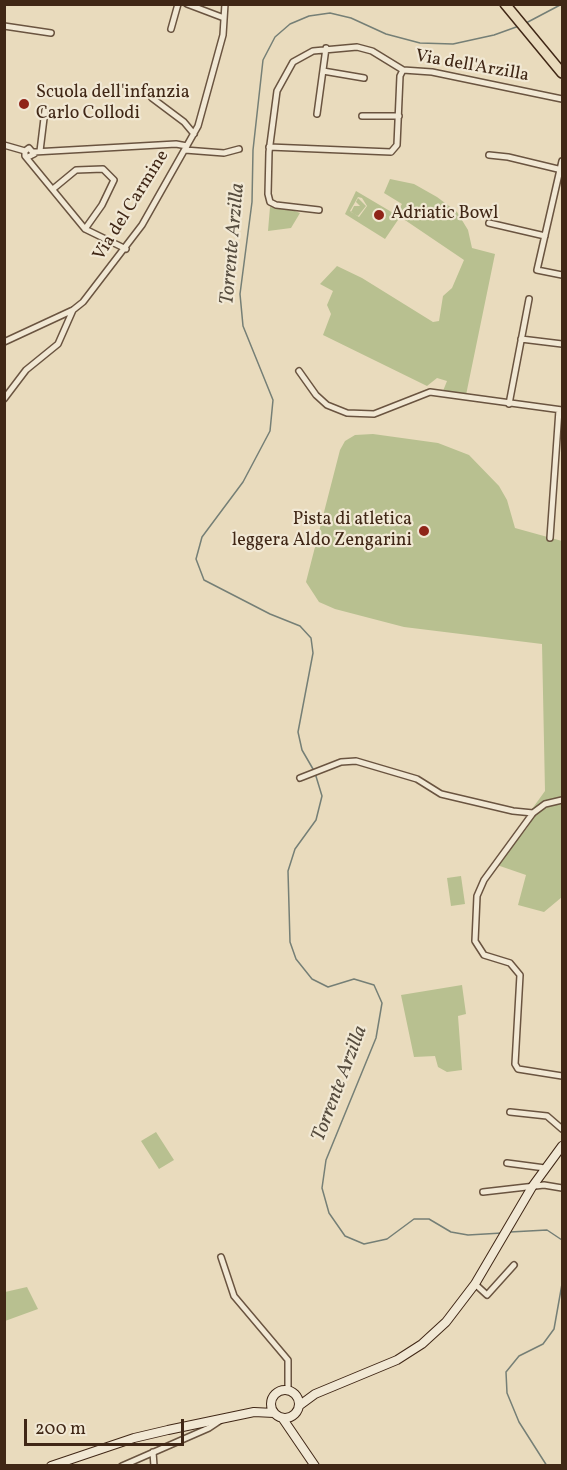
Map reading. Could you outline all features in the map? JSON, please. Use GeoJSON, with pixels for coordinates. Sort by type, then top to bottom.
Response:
{"type":"FeatureCollection","features":[{"type":"Feature","properties":{"kind":"main road"},"geometry":{"type":"LineString","coordinates":[[505,4],[562,74]]}},
{"type":"Feature","properties":{"kind":"main road"},"geometry":{"type":"LineString","coordinates":[[294,1433],[296,1414],[300,1405],[315,1394],[383,1367],[422,1344],[446,1322],[475,1284],[532,1187],[562,1146]]}},
{"type":"Feature","properties":{"kind":"main road"},"geometry":{"type":"LineString","coordinates":[[254,1412],[272,1400],[278,1392],[315,1394]]}},
{"type":"Feature","properties":{"kind":"main road"},"geometry":{"type":"LineString","coordinates":[[291,1392],[300,1405]]}},
{"type":"Feature","properties":{"kind":"main road"},"geometry":{"type":"LineString","coordinates":[[272,1400],[274,1413]]}},
{"type":"Feature","properties":{"kind":"main road"},"geometry":{"type":"LineString","coordinates":[[51,1466],[134,1438],[254,1412],[274,1413],[283,1419],[315,1466]]}},
{"type":"Feature","properties":{"kind":"main road"},"geometry":{"type":"LineString","coordinates":[[283,1419],[296,1414]]}},
{"type":"Feature","properties":{"kind":"street"},"geometry":{"type":"LineString","coordinates":[[171,29],[178,4]]}},
{"type":"Feature","properties":{"kind":"street"},"geometry":{"type":"LineString","coordinates":[[187,4],[224,18]]}},
{"type":"Feature","properties":{"kind":"street","name":"Via del Carmine"},"geometry":{"type":"LineString","coordinates":[[74,310],[126,249],[198,126],[223,35],[225,4]]}},
{"type":"Feature","properties":{"kind":"street"},"geometry":{"type":"LineString","coordinates":[[4,26],[51,33]]}},
{"type":"Feature","properties":{"kind":"street","name":"Via dell'Arzilla"},"geometry":{"type":"LineString","coordinates":[[319,210],[276,205],[270,202],[269,147],[276,91],[293,62],[302,56],[326,48],[357,47],[372,51],[403,70],[432,72],[562,99]]}},
{"type":"Feature","properties":{"kind":"street"},"geometry":{"type":"LineString","coordinates":[[317,114],[326,48]]}},
{"type":"Feature","properties":{"kind":"street"},"geometry":{"type":"LineString","coordinates":[[269,147],[391,152],[397,146],[400,76],[403,70]]}},
{"type":"Feature","properties":{"kind":"street"},"geometry":{"type":"LineString","coordinates":[[323,71],[364,78]]}},
{"type":"Feature","properties":{"kind":"street"},"geometry":{"type":"LineString","coordinates":[[152,98],[184,122],[194,134]]}},
{"type":"Feature","properties":{"kind":"street"},"geometry":{"type":"LineString","coordinates":[[28,158],[37,151],[45,110]]}},
{"type":"Feature","properties":{"kind":"street"},"geometry":{"type":"LineString","coordinates":[[362,117],[399,116]]}},
{"type":"Feature","properties":{"kind":"street"},"geometry":{"type":"LineString","coordinates":[[184,122],[198,126]]}},
{"type":"Feature","properties":{"kind":"street"},"geometry":{"type":"LineString","coordinates":[[4,145],[25,151],[29,148],[37,151],[176,144],[186,148],[224,153],[239,149]]}},
{"type":"Feature","properties":{"kind":"street"},"geometry":{"type":"LineString","coordinates":[[25,151],[52,189],[86,229],[126,249]]}},
{"type":"Feature","properties":{"kind":"street"},"geometry":{"type":"LineString","coordinates":[[489,155],[508,157],[562,170]]}},
{"type":"Feature","properties":{"kind":"street"},"geometry":{"type":"LineString","coordinates":[[562,161],[562,170],[537,270],[562,275]]}},
{"type":"Feature","properties":{"kind":"street"},"geometry":{"type":"LineString","coordinates":[[52,189],[76,170],[103,169],[114,180],[102,205],[86,229]]}},
{"type":"Feature","properties":{"kind":"street"},"geometry":{"type":"LineString","coordinates":[[489,224],[545,236]]}},
{"type":"Feature","properties":{"kind":"street"},"geometry":{"type":"LineString","coordinates":[[509,404],[529,299]]}},
{"type":"Feature","properties":{"kind":"street"},"geometry":{"type":"LineString","coordinates":[[4,342],[74,310]]}},
{"type":"Feature","properties":{"kind":"street"},"geometry":{"type":"LineString","coordinates":[[4,399],[26,370],[58,344],[74,310]]}},
{"type":"Feature","properties":{"kind":"street"},"geometry":{"type":"LineString","coordinates":[[521,339],[562,344]]}},
{"type":"Feature","properties":{"kind":"street"},"geometry":{"type":"LineString","coordinates":[[299,371],[322,400],[347,413],[374,414],[430,392],[561,410],[550,538]]}},
{"type":"Feature","properties":{"kind":"street"},"geometry":{"type":"LineString","coordinates":[[300,778],[341,762],[368,764],[417,779],[441,795],[513,811],[533,813]]}},
{"type":"Feature","properties":{"kind":"street"},"geometry":{"type":"LineString","coordinates":[[562,800],[545,804],[533,813],[492,868],[481,888],[475,909],[475,941],[484,955],[510,963],[520,975],[522,986],[515,1064],[518,1069],[562,1076]]}},
{"type":"Feature","properties":{"kind":"street"},"geometry":{"type":"LineString","coordinates":[[510,1112],[548,1116],[562,1129]]}},
{"type":"Feature","properties":{"kind":"street"},"geometry":{"type":"LineString","coordinates":[[507,1163],[545,1168]]}},
{"type":"Feature","properties":{"kind":"street"},"geometry":{"type":"LineString","coordinates":[[483,1192],[544,1185],[562,1188]]}},
{"type":"Feature","properties":{"kind":"street"},"geometry":{"type":"LineString","coordinates":[[221,1257],[234,1296],[288,1360],[291,1392]]}},
{"type":"Feature","properties":{"kind":"street"},"geometry":{"type":"LineString","coordinates":[[475,1284],[487,1295],[514,1265]]}},
{"type":"Feature","properties":{"kind":"street"},"geometry":{"type":"LineString","coordinates":[[122,1466],[209,1428],[221,1419]]}},
{"type":"Feature","properties":{"kind":"street"},"geometry":{"type":"LineString","coordinates":[[153,1452],[154,1466]]}},
{"type":"Feature","properties":{"kind":"green space"},"geometry":{"type":"Polygon","coordinates":[[[390,179],[414,184],[437,197],[457,212],[468,230],[472,248],[495,254],[466,395],[443,391],[447,381],[437,378],[427,386],[323,335],[331,314],[327,305],[333,291],[320,284],[337,266],[362,278],[433,322],[439,321],[443,296],[452,288],[464,260],[396,214],[402,204],[384,193],[390,179]]]}},
{"type":"Feature","properties":{"kind":"green space","name":"Adriatic Bowl"},"geometry":{"type":"Polygon","coordinates":[[[356,191],[400,217],[385,239],[345,214],[356,191]],[[358,197],[350,211],[359,217],[367,206],[362,198],[358,197]]]}},
{"type":"Feature","properties":{"kind":"green space","name":"Adriatic Bowl"},"geometry":{"type":"Polygon","coordinates":[[[358,198],[366,206],[358,216],[351,212],[354,206],[360,206],[356,202],[358,198]]]}},
{"type":"Feature","properties":{"kind":"green space"},"geometry":{"type":"Polygon","coordinates":[[[270,207],[300,213],[291,228],[268,231],[270,207]]]}},
{"type":"Feature","properties":{"kind":"green space"},"geometry":{"type":"Polygon","coordinates":[[[373,434],[438,443],[469,455],[499,486],[507,500],[515,528],[562,541],[562,897],[544,912],[518,905],[526,875],[497,865],[527,828],[536,813],[532,809],[545,791],[542,644],[404,627],[335,609],[319,602],[306,582],[340,450],[345,441],[355,435],[373,434]]]}},
{"type":"Feature","properties":{"kind":"green space"},"geometry":{"type":"Polygon","coordinates":[[[461,876],[465,904],[451,906],[447,878],[461,876]]]}},
{"type":"Feature","properties":{"kind":"green space"},"geometry":{"type":"Polygon","coordinates":[[[462,985],[466,1014],[458,1016],[462,1070],[447,1072],[438,1067],[435,1056],[414,1057],[401,995],[462,985]]]}},
{"type":"Feature","properties":{"kind":"green space"},"geometry":{"type":"Polygon","coordinates":[[[156,1132],[174,1160],[159,1169],[141,1141],[156,1132]]]}},
{"type":"Feature","properties":{"kind":"green space"},"geometry":{"type":"Polygon","coordinates":[[[27,1287],[38,1309],[5,1321],[5,1292],[27,1287]]]}},
{"type":"Feature","properties":{"kind":"waterway","name":"Torrente Arzilla"},"geometry":{"type":"LineString","coordinates":[[526,23],[562,4]]}},
{"type":"Feature","properties":{"kind":"waterway","name":"Torrente Arzilla"},"geometry":{"type":"LineString","coordinates":[[313,769],[302,750],[298,732],[313,653],[311,638],[300,626],[270,614],[204,580],[196,559],[202,537],[243,482],[270,431],[273,400],[243,326],[240,294],[252,202],[253,150],[263,60],[275,37],[290,24],[309,16],[330,13],[351,18],[386,34],[420,43],[453,44],[494,35],[519,26]]}},
{"type":"Feature","properties":{"kind":"waterway","name":"Torrente Arzilla"},"geometry":{"type":"LineString","coordinates":[[315,773],[322,796],[316,820],[295,849],[288,871],[290,942],[296,959],[312,979],[328,987],[354,979],[374,985],[382,1003],[376,1038],[326,1160],[322,1188],[329,1213],[345,1236],[364,1244],[387,1239],[414,1219],[429,1219],[451,1232],[468,1235],[502,1233]]}},
{"type":"Feature","properties":{"kind":"waterway","name":"Torrente Arzilla"},"geometry":{"type":"LineString","coordinates":[[510,1232],[547,1230],[562,1240]]}},
{"type":"Feature","properties":{"kind":"waterway","name":"Torrente Arzilla"},"geometry":{"type":"LineString","coordinates":[[547,1466],[519,1422],[507,1393],[506,1372],[519,1356],[543,1344],[554,1329],[562,1284]]}},
{"type":"Feature","properties":{"kind":"place","name":"Scuola dell'infanzia Carlo Collodi"},"geometry":{"type":"Point","coordinates":[24,104]}},
{"type":"Feature","properties":{"kind":"place","name":"Adriatic Bowl"},"geometry":{"type":"Point","coordinates":[379,215]}},
{"type":"Feature","properties":{"kind":"place","name":"Pista di atletica leggera Aldo Zengarini"},"geometry":{"type":"Point","coordinates":[424,531]}}]}
